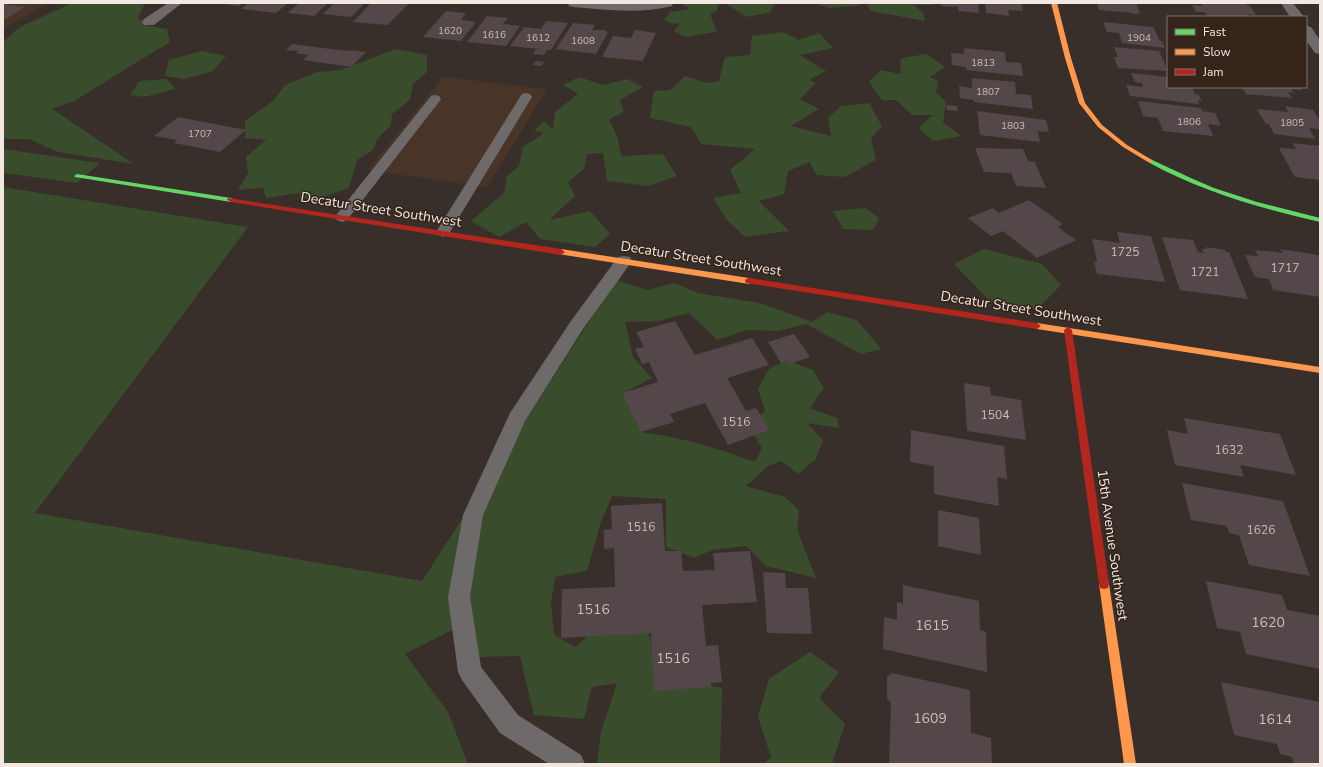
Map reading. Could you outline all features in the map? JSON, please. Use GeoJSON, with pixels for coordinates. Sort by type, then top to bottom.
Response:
{"type":"FeatureCollection","features":[{"type":"Feature","properties":{"kind":"street"},"geometry":{"type":"LineString","coordinates":[[149,22],[176,3]]}},
{"type":"Feature","properties":{"kind":"street"},"geometry":{"type":"LineString","coordinates":[[574,3],[628,8],[644,8],[667,3]]}},
{"type":"Feature","properties":{"kind":"street"},"geometry":{"type":"LineString","coordinates":[[1054,3],[1061,34],[1081,102],[1098,123],[1116,139],[1145,159],[1184,177],[1279,211],[1320,220]]}},
{"type":"Feature","properties":{"kind":"street"},"geometry":{"type":"LineString","coordinates":[[1288,3],[1296,16]]}},
{"type":"Feature","properties":{"kind":"street"},"geometry":{"type":"LineString","coordinates":[[1307,31],[1320,50]]}},
{"type":"Feature","properties":{"kind":"street","name":"Decatur Street Southwest"},"geometry":{"type":"LineString","coordinates":[[77,176],[1320,370]]}},
{"type":"Feature","properties":{"kind":"street","name":"15th Avenue Southwest"},"geometry":{"type":"LineString","coordinates":[[1068,330],[1130,764]]}},
{"type":"Feature","properties":{"kind":"lane"},"geometry":{"type":"LineString","coordinates":[[443,232],[526,97]]}},
{"type":"Feature","properties":{"kind":"lane"},"geometry":{"type":"LineString","coordinates":[[342,217],[434,99]]}},
{"type":"Feature","properties":{"kind":"lane"},"geometry":{"type":"LineString","coordinates":[[572,764],[509,724],[470,672],[458,597],[473,515],[517,418],[577,325],[624,261]]}},
{"type":"Feature","properties":{"kind":"shaded area"},"geometry":{"type":"Polygon","coordinates":[[[3,3],[47,3],[3,29],[3,3]]]}},
{"type":"Feature","properties":{"kind":"shaded area"},"geometry":{"type":"Polygon","coordinates":[[[443,77],[547,89],[487,187],[368,170],[443,77]]]}},
{"type":"Feature","properties":{"kind":"green space"},"geometry":{"type":"Polygon","coordinates":[[[72,3],[145,3],[138,18],[150,26],[167,29],[170,42],[74,101],[52,109],[134,164],[58,152],[29,139],[3,139],[3,42],[20,27],[72,3]]]}},
{"type":"Feature","properties":{"kind":"green space"},"geometry":{"type":"Polygon","coordinates":[[[681,3],[719,3],[717,11],[710,14],[717,32],[685,37],[674,31],[680,23],[673,24],[664,20],[670,12],[690,9],[681,3]]]}},
{"type":"Feature","properties":{"kind":"green space"},"geometry":{"type":"Polygon","coordinates":[[[724,3],[774,3],[771,12],[747,17],[724,3]]]}},
{"type":"Feature","properties":{"kind":"green space"},"geometry":{"type":"Polygon","coordinates":[[[814,3],[864,3],[856,6],[829,8],[814,3]]]}},
{"type":"Feature","properties":{"kind":"green space"},"geometry":{"type":"Polygon","coordinates":[[[866,3],[934,3],[934,5],[914,5],[923,13],[925,21],[871,11],[866,3]]]}},
{"type":"Feature","properties":{"kind":"green space"},"geometry":{"type":"Polygon","coordinates":[[[783,32],[799,40],[819,33],[833,48],[800,55],[826,71],[809,80],[816,83],[800,99],[819,109],[791,126],[831,136],[828,118],[841,106],[869,103],[882,126],[871,138],[876,160],[844,177],[816,175],[810,162],[788,171],[784,194],[759,201],[789,231],[745,237],[727,220],[713,198],[741,193],[730,170],[755,149],[701,144],[691,127],[650,118],[654,91],[670,90],[685,76],[707,83],[719,81],[725,57],[750,55],[752,36],[783,32]]]}},
{"type":"Feature","properties":{"kind":"green space"},"geometry":{"type":"Polygon","coordinates":[[[395,49],[427,55],[427,72],[413,84],[410,100],[392,114],[391,125],[378,138],[373,150],[357,160],[349,188],[316,199],[299,198],[300,193],[266,198],[263,188],[238,190],[248,173],[246,157],[266,140],[245,138],[245,121],[274,100],[285,85],[317,72],[341,70],[395,49]]]}},
{"type":"Feature","properties":{"kind":"green space"},"geometry":{"type":"Polygon","coordinates":[[[202,51],[226,56],[213,71],[184,79],[165,76],[169,60],[202,51]]]}},
{"type":"Feature","properties":{"kind":"green space"},"geometry":{"type":"Polygon","coordinates":[[[926,54],[945,67],[930,77],[938,81],[936,92],[946,102],[943,122],[961,136],[933,141],[918,128],[933,115],[912,115],[896,100],[882,100],[869,82],[881,70],[900,74],[901,58],[926,54]]]}},
{"type":"Feature","properties":{"kind":"green space"},"geometry":{"type":"Polygon","coordinates":[[[579,77],[603,85],[627,79],[643,87],[620,100],[624,112],[609,119],[618,139],[621,156],[663,154],[677,176],[648,186],[607,181],[603,153],[587,154],[584,169],[568,182],[575,196],[549,220],[590,211],[610,234],[595,247],[540,239],[526,222],[499,237],[471,221],[504,193],[507,176],[519,166],[523,147],[544,133],[534,130],[544,121],[553,129],[555,112],[578,94],[563,85],[579,77]]]}},
{"type":"Feature","properties":{"kind":"green space"},"geometry":{"type":"Polygon","coordinates":[[[167,79],[175,89],[144,97],[130,95],[139,81],[167,79]]]}},
{"type":"Feature","properties":{"kind":"green space"},"geometry":{"type":"Polygon","coordinates":[[[3,149],[100,163],[77,183],[3,173],[3,149]]]}},
{"type":"Feature","properties":{"kind":"green space"},"geometry":{"type":"Polygon","coordinates":[[[3,187],[248,227],[35,513],[422,581],[616,280],[647,290],[674,283],[698,293],[760,303],[812,322],[827,312],[857,320],[881,349],[861,354],[806,324],[778,331],[747,330],[717,340],[689,313],[657,321],[625,322],[633,357],[652,378],[623,393],[641,432],[699,444],[755,462],[762,448],[748,425],[765,411],[758,389],[769,369],[787,360],[813,370],[824,388],[810,408],[837,418],[839,428],[807,423],[823,440],[816,459],[798,474],[781,461],[768,466],[746,486],[785,497],[799,510],[797,529],[816,578],[766,566],[746,546],[712,550],[694,558],[666,547],[666,499],[612,496],[601,522],[587,571],[555,577],[551,603],[554,635],[576,647],[606,618],[648,633],[666,677],[722,688],[720,764],[597,764],[601,732],[617,683],[592,687],[584,719],[534,715],[520,656],[474,657],[456,628],[405,654],[448,712],[468,764],[3,764],[3,187]]]}},
{"type":"Feature","properties":{"kind":"green space"},"geometry":{"type":"Polygon","coordinates":[[[865,208],[879,218],[873,230],[843,229],[833,211],[865,208]]]}},
{"type":"Feature","properties":{"kind":"green space"},"geometry":{"type":"Polygon","coordinates":[[[984,249],[1042,264],[1061,285],[1037,309],[990,301],[954,264],[984,249]]]}},
{"type":"Feature","properties":{"kind":"green space"},"geometry":{"type":"Polygon","coordinates":[[[810,652],[839,672],[819,698],[845,724],[832,764],[763,764],[771,757],[758,717],[769,679],[810,652]]]}},
{"type":"Feature","properties":{"kind":"building"},"geometry":{"type":"Polygon","coordinates":[[[217,3],[243,3],[239,6],[217,3]]]}},
{"type":"Feature","properties":{"kind":"building"},"geometry":{"type":"Polygon","coordinates":[[[249,3],[288,3],[276,13],[241,9],[249,3]]]}},
{"type":"Feature","properties":{"kind":"building"},"geometry":{"type":"Polygon","coordinates":[[[299,3],[328,3],[314,16],[288,13],[299,3]]]}},
{"type":"Feature","properties":{"kind":"building"},"geometry":{"type":"Polygon","coordinates":[[[334,3],[365,3],[351,17],[323,14],[334,3]]]}},
{"type":"Feature","properties":{"kind":"building"},"geometry":{"type":"Polygon","coordinates":[[[371,3],[409,3],[388,25],[353,22],[371,3]]]}},
{"type":"Feature","properties":{"kind":"building"},"geometry":{"type":"Polygon","coordinates":[[[941,3],[978,3],[979,13],[958,11],[958,6],[941,6],[941,3]]]}},
{"type":"Feature","properties":{"kind":"building"},"geometry":{"type":"Polygon","coordinates":[[[985,3],[1021,3],[1023,11],[1008,10],[1009,16],[986,13],[985,3]]]}},
{"type":"Feature","properties":{"kind":"building"},"geometry":{"type":"Polygon","coordinates":[[[1097,3],[1136,3],[1140,14],[1136,13],[1137,15],[1132,13],[1099,10],[1097,3]]]}},
{"type":"Feature","properties":{"kind":"building"},"geometry":{"type":"Polygon","coordinates":[[[1201,3],[1245,3],[1250,6],[1256,15],[1207,16],[1205,12],[1196,12],[1192,5],[1203,6],[1201,3]]]}},
{"type":"Feature","properties":{"kind":"building"},"geometry":{"type":"Polygon","coordinates":[[[3,4],[25,7],[3,20],[3,4]]]}},
{"type":"Feature","properties":{"kind":"building"},"geometry":{"type":"Polygon","coordinates":[[[446,11],[466,13],[461,20],[476,22],[461,41],[423,37],[446,11]]]}},
{"type":"Feature","properties":{"kind":"building"},"geometry":{"type":"Polygon","coordinates":[[[487,16],[508,18],[503,24],[520,26],[506,46],[467,42],[487,16]]]}},
{"type":"Feature","properties":{"kind":"building"},"geometry":{"type":"Polygon","coordinates":[[[546,21],[568,23],[551,50],[547,50],[544,55],[533,54],[535,50],[539,49],[510,46],[524,27],[541,29],[546,21]]]}},
{"type":"Feature","properties":{"kind":"building"},"geometry":{"type":"Polygon","coordinates":[[[1103,22],[1153,27],[1165,48],[1122,43],[1119,33],[1107,32],[1103,22]]]}},
{"type":"Feature","properties":{"kind":"building"},"geometry":{"type":"Polygon","coordinates":[[[573,23],[595,25],[592,30],[604,30],[608,32],[596,54],[556,49],[573,23]]]}},
{"type":"Feature","properties":{"kind":"building"},"geometry":{"type":"Polygon","coordinates":[[[635,30],[656,33],[643,61],[602,57],[613,36],[631,38],[635,30]]]}},
{"type":"Feature","properties":{"kind":"building"},"geometry":{"type":"Polygon","coordinates":[[[292,44],[366,52],[352,66],[345,66],[303,60],[308,55],[296,53],[298,51],[286,50],[292,44]]]}},
{"type":"Feature","properties":{"kind":"building"},"geometry":{"type":"Polygon","coordinates":[[[1114,47],[1159,51],[1167,71],[1118,68],[1114,57],[1118,57],[1114,47]]]}},
{"type":"Feature","properties":{"kind":"building"},"geometry":{"type":"Polygon","coordinates":[[[964,48],[1005,52],[1006,62],[1021,63],[1023,76],[966,70],[966,67],[952,65],[951,53],[964,54],[964,48]]]}},
{"type":"Feature","properties":{"kind":"building"},"geometry":{"type":"Polygon","coordinates":[[[536,61],[544,62],[542,66],[533,65],[536,61]]]}},
{"type":"Feature","properties":{"kind":"building"},"geometry":{"type":"Polygon","coordinates":[[[1131,73],[1167,77],[1167,88],[1192,88],[1195,94],[1199,95],[1202,101],[1198,100],[1199,104],[1130,96],[1126,85],[1143,87],[1142,83],[1135,82],[1131,73]]]}},
{"type":"Feature","properties":{"kind":"building"},"geometry":{"type":"Polygon","coordinates":[[[972,78],[1015,82],[1016,94],[1031,95],[1033,109],[974,102],[974,100],[960,98],[959,86],[972,88],[972,78]]]}},
{"type":"Feature","properties":{"kind":"building"},"geometry":{"type":"Polygon","coordinates":[[[1243,88],[1301,88],[1302,90],[1291,89],[1294,93],[1288,92],[1292,98],[1246,94],[1243,88]]]}},
{"type":"Feature","properties":{"kind":"building"},"geometry":{"type":"Polygon","coordinates":[[[1138,101],[1201,108],[1202,111],[1215,113],[1221,126],[1208,124],[1213,136],[1163,131],[1158,118],[1143,116],[1138,101]]]}},
{"type":"Feature","properties":{"kind":"building"},"geometry":{"type":"Polygon","coordinates":[[[946,105],[957,106],[958,111],[947,110],[946,105]]]}},
{"type":"Feature","properties":{"kind":"building"},"geometry":{"type":"Polygon","coordinates":[[[1285,106],[1313,110],[1320,121],[1320,129],[1309,128],[1315,139],[1274,134],[1269,124],[1265,123],[1257,109],[1288,112],[1285,106]]]}},
{"type":"Feature","properties":{"kind":"building"},"geometry":{"type":"Polygon","coordinates":[[[977,111],[1046,120],[1049,132],[1035,131],[1038,132],[1040,142],[980,135],[977,111]]]}},
{"type":"Feature","properties":{"kind":"building"},"geometry":{"type":"Polygon","coordinates":[[[178,117],[246,130],[220,152],[174,143],[177,140],[154,136],[178,117]]]}},
{"type":"Feature","properties":{"kind":"building"},"geometry":{"type":"Polygon","coordinates":[[[1292,143],[1320,146],[1320,180],[1295,177],[1279,148],[1296,149],[1292,143]]]}},
{"type":"Feature","properties":{"kind":"building"},"geometry":{"type":"Polygon","coordinates":[[[975,148],[1023,149],[1028,161],[1035,162],[1046,188],[1016,186],[1011,173],[984,172],[975,148]]]}},
{"type":"Feature","properties":{"kind":"building"},"geometry":{"type":"Polygon","coordinates":[[[1029,200],[1063,224],[1058,227],[1076,240],[1037,258],[1003,231],[991,236],[968,218],[993,208],[999,213],[1029,200]]]}},
{"type":"Feature","properties":{"kind":"building"},"geometry":{"type":"Polygon","coordinates":[[[1117,232],[1151,236],[1165,282],[1097,274],[1094,262],[1097,261],[1092,239],[1120,243],[1117,232]]]}},
{"type":"Feature","properties":{"kind":"building"},"geometry":{"type":"Polygon","coordinates":[[[1162,237],[1193,240],[1198,252],[1204,253],[1202,249],[1207,249],[1206,247],[1229,252],[1248,299],[1180,290],[1162,237]]]}},
{"type":"Feature","properties":{"kind":"building"},"geometry":{"type":"Polygon","coordinates":[[[1280,249],[1318,255],[1320,259],[1320,297],[1273,290],[1269,279],[1255,277],[1245,255],[1258,256],[1255,250],[1283,253],[1280,249]]]}},
{"type":"Feature","properties":{"kind":"building"},"geometry":{"type":"Polygon","coordinates":[[[675,321],[695,355],[752,338],[769,365],[727,378],[746,411],[756,408],[769,430],[728,445],[705,403],[670,414],[674,422],[641,432],[622,393],[658,382],[649,362],[642,364],[635,349],[644,347],[636,332],[675,321]]]}},
{"type":"Feature","properties":{"kind":"building"},"geometry":{"type":"Polygon","coordinates":[[[794,334],[810,357],[792,363],[787,360],[781,363],[768,342],[794,334]]]}},
{"type":"Feature","properties":{"kind":"building"},"geometry":{"type":"Polygon","coordinates":[[[964,383],[990,387],[991,395],[1021,400],[1026,440],[967,431],[964,383]]]}},
{"type":"Feature","properties":{"kind":"building"},"geometry":{"type":"Polygon","coordinates":[[[1184,418],[1280,434],[1296,475],[1240,465],[1244,477],[1175,465],[1167,430],[1188,434],[1184,418]]]}},
{"type":"Feature","properties":{"kind":"building"},"geometry":{"type":"Polygon","coordinates":[[[911,430],[1004,446],[1007,479],[997,477],[999,506],[934,494],[934,466],[910,462],[911,430]]]}},
{"type":"Feature","properties":{"kind":"building"},"geometry":{"type":"Polygon","coordinates":[[[1182,483],[1283,501],[1310,576],[1249,565],[1239,535],[1229,533],[1227,526],[1191,520],[1182,483]]]}},
{"type":"Feature","properties":{"kind":"building"},"geometry":{"type":"Polygon","coordinates":[[[662,503],[665,551],[681,551],[683,571],[715,570],[713,553],[750,551],[757,602],[702,605],[706,646],[718,645],[722,682],[711,683],[711,687],[654,691],[651,633],[561,638],[562,589],[615,587],[614,548],[604,549],[604,530],[612,529],[611,506],[662,503]]]}},
{"type":"Feature","properties":{"kind":"building"},"geometry":{"type":"Polygon","coordinates":[[[938,510],[979,518],[981,555],[938,546],[938,510]]]}},
{"type":"Feature","properties":{"kind":"building"},"geometry":{"type":"Polygon","coordinates":[[[763,572],[785,573],[786,588],[808,588],[812,634],[767,633],[763,572]]]}},
{"type":"Feature","properties":{"kind":"building"},"geometry":{"type":"Polygon","coordinates":[[[1206,581],[1282,595],[1287,610],[1320,616],[1320,669],[1246,654],[1240,632],[1217,628],[1206,581]]]}},
{"type":"Feature","properties":{"kind":"building"},"geometry":{"type":"Polygon","coordinates":[[[903,585],[979,601],[980,630],[986,632],[987,672],[883,649],[884,617],[897,620],[897,602],[903,604],[903,585]]]}},
{"type":"Feature","properties":{"kind":"building"},"geometry":{"type":"Polygon","coordinates":[[[892,673],[970,690],[971,733],[991,738],[992,764],[889,764],[891,703],[887,698],[887,677],[892,673]]]}},
{"type":"Feature","properties":{"kind":"building"},"geometry":{"type":"Polygon","coordinates":[[[1221,682],[1320,702],[1320,764],[1294,764],[1292,757],[1280,754],[1277,744],[1234,735],[1221,682]]]}},
{"type":"Feature","properties":{"kind":"traffic: fast"},"geometry":{"type":"LineString","coordinates":[[1150,161],[1170,172],[1211,189],[1255,203],[1320,220]]}},
{"type":"Feature","properties":{"kind":"traffic: fast"},"geometry":{"type":"LineString","coordinates":[[77,176],[231,200]]}},
{"type":"Feature","properties":{"kind":"traffic: slow"},"geometry":{"type":"LineString","coordinates":[[1054,3],[1068,58],[1082,103],[1100,126],[1125,146],[1150,161]]}},
{"type":"Feature","properties":{"kind":"traffic: slow"},"geometry":{"type":"LineString","coordinates":[[561,252],[749,281]]}},
{"type":"Feature","properties":{"kind":"traffic: slow"},"geometry":{"type":"LineString","coordinates":[[1037,326],[1320,370]]}},
{"type":"Feature","properties":{"kind":"traffic: slow"},"geometry":{"type":"LineString","coordinates":[[1104,584],[1130,764]]}},
{"type":"Feature","properties":{"kind":"traffic: jam"},"geometry":{"type":"LineString","coordinates":[[231,200],[561,252]]}},
{"type":"Feature","properties":{"kind":"traffic: jam"},"geometry":{"type":"LineString","coordinates":[[749,281],[1037,326]]}},
{"type":"Feature","properties":{"kind":"traffic: jam"},"geometry":{"type":"LineString","coordinates":[[1068,330],[1104,584]]}}]}
